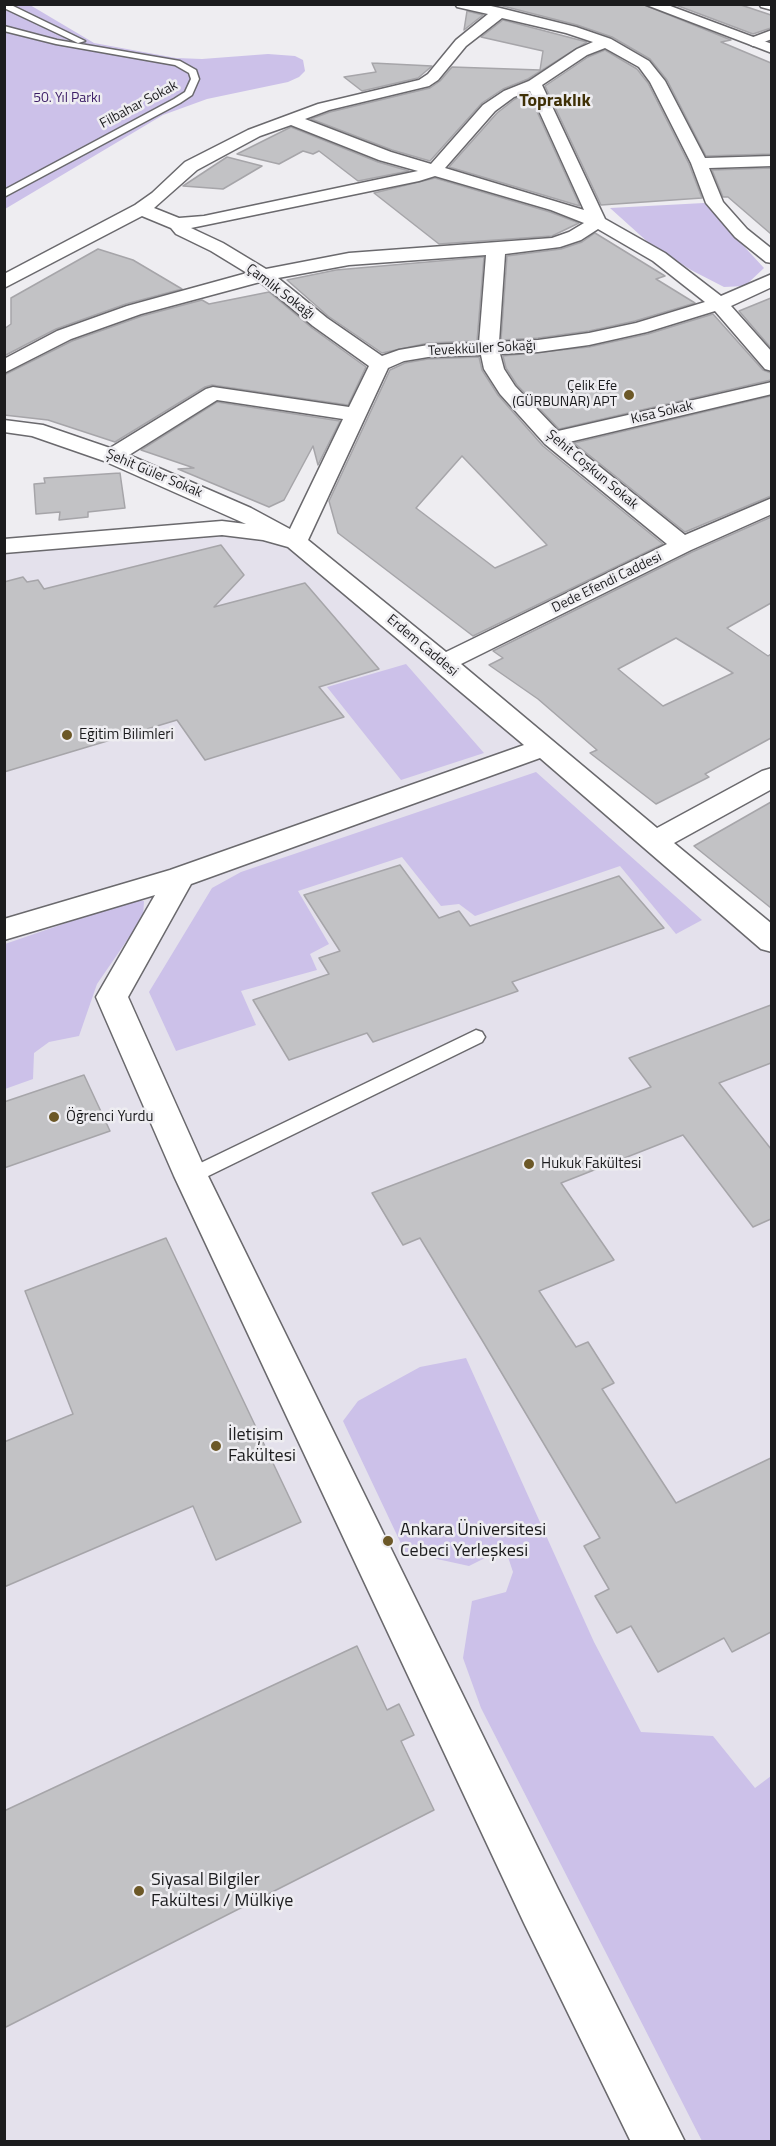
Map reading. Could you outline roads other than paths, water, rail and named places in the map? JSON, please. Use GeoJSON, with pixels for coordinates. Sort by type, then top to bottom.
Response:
{"type":"FeatureCollection","features":[{"type":"Feature","properties":{"kind":"street"},"geometry":{"type":"LineString","coordinates":[[462,4],[571,30],[606,42],[644,64],[657,81],[699,163],[715,204],[741,232],[771,258]]}},
{"type":"Feature","properties":{"kind":"street"},"geometry":{"type":"LineString","coordinates":[[651,4],[771,49]]}},
{"type":"Feature","properties":{"kind":"street"},"geometry":{"type":"LineString","coordinates":[[766,4],[771,6]]}},
{"type":"Feature","properties":{"kind":"street"},"geometry":{"type":"LineString","coordinates":[[4,282],[141,209],[158,197],[191,166],[254,133],[352,99],[424,83],[433,77],[461,43],[500,12]]}},
{"type":"Feature","properties":{"kind":"street"},"geometry":{"type":"LineString","coordinates":[[753,42],[771,34]]}},
{"type":"Feature","properties":{"kind":"street"},"geometry":{"type":"LineString","coordinates":[[177,224],[204,221],[333,195],[435,170],[489,108],[509,94],[534,84],[582,52],[606,42]]}},
{"type":"Feature","properties":{"kind":"street"},"geometry":{"type":"LineString","coordinates":[[534,84],[598,222]]}},
{"type":"Feature","properties":{"kind":"street"},"geometry":{"type":"LineString","coordinates":[[290,119],[385,156],[557,206],[598,222],[660,256],[719,304],[771,365]]}},
{"type":"Feature","properties":{"kind":"street"},"geometry":{"type":"LineString","coordinates":[[699,163],[771,161]]}},
{"type":"Feature","properties":{"kind":"street","name":"Çamlık Sokağı"},"geometry":{"type":"LineString","coordinates":[[141,209],[177,224],[182,230],[217,247],[263,275],[320,322],[381,364]]}},
{"type":"Feature","properties":{"kind":"street"},"geometry":{"type":"LineString","coordinates":[[4,367],[64,335],[124,314],[263,275],[349,259],[554,243],[575,236],[598,222]]}},
{"type":"Feature","properties":{"kind":"street","name":"Şehit Coşkun Sokak"},"geometry":{"type":"LineString","coordinates":[[496,249],[489,348],[494,369],[507,390],[553,439],[683,546]]}},
{"type":"Feature","properties":{"kind":"street","name":"Tevekküller Sokağı"},"geometry":{"type":"LineString","coordinates":[[381,364],[399,356],[428,351],[538,346],[589,339],[640,328],[719,304],[771,280]]}},
{"type":"Feature","properties":{"kind":"street"},"geometry":{"type":"LineString","coordinates":[[296,542],[381,364]]}},
{"type":"Feature","properties":{"kind":"street","name":"Kısa Sokak"},"geometry":{"type":"LineString","coordinates":[[553,439],[771,388]]}},
{"type":"Feature","properties":{"kind":"street"},"geometry":{"type":"LineString","coordinates":[[112,456],[213,393],[357,415]]}},
{"type":"Feature","properties":{"kind":"street","name":"Şehit Güler Sokak"},"geometry":{"type":"LineString","coordinates":[[4,426],[35,430],[112,456],[243,513],[296,542]]}},
{"type":"Feature","properties":{"kind":"street","name":"Dede Efendi Caddesi"},"geometry":{"type":"LineString","coordinates":[[444,663],[771,505]]}},
{"type":"Feature","properties":{"kind":"street","name":"Erdem Caddesi"},"geometry":{"type":"LineString","coordinates":[[4,546],[222,528],[265,533],[296,542],[444,663],[771,941]]}},
{"type":"Feature","properties":{"kind":"street"},"geometry":{"type":"LineString","coordinates":[[4,930],[180,877],[542,747]]}},
{"type":"Feature","properties":{"kind":"street"},"geometry":{"type":"LineString","coordinates":[[655,842],[771,777]]}},
{"type":"Feature","properties":{"kind":"street"},"geometry":{"type":"LineString","coordinates":[[180,877],[112,997],[190,1176],[541,1906],[659,2142]]}},
{"type":"Feature","properties":{"kind":"lane"},"geometry":{"type":"LineString","coordinates":[[4,4],[72,36],[86,48]]}},
{"type":"Feature","properties":{"kind":"lane","name":"Filbahar Sokak"},"geometry":{"type":"LineString","coordinates":[[4,28],[86,48],[177,63],[193,72],[194,86],[189,93],[177,101],[4,194]]}},
{"type":"Feature","properties":{"kind":"lane"},"geometry":{"type":"LineString","coordinates":[[190,1176],[476,1037]]}},
{"type":"Feature","properties":{"kind":"place","name":"Çelik Efe (GÜRBUNAR) APT"},"geometry":{"type":"Point","coordinates":[629,395]}},
{"type":"Feature","properties":{"kind":"place","name":"Eğitim Bilimleri"},"geometry":{"type":"Point","coordinates":[67,735]}},
{"type":"Feature","properties":{"kind":"place","name":"Öğrenci Yurdu"},"geometry":{"type":"Point","coordinates":[54,1117]}},
{"type":"Feature","properties":{"kind":"place","name":"Hukuk Fakültesi"},"geometry":{"type":"Point","coordinates":[529,1164]}},
{"type":"Feature","properties":{"kind":"place","name":"İletişim Fakültesi"},"geometry":{"type":"Point","coordinates":[216,1446]}},
{"type":"Feature","properties":{"kind":"place","name":"Ankara Üniversitesi Cebeci Yerleşkesi"},"geometry":{"type":"Point","coordinates":[388,1541]}},
{"type":"Feature","properties":{"kind":"place","name":"Siyasal Bilgiler Fakültesi / Mülkiye"},"geometry":{"type":"Point","coordinates":[139,1891]}},
{"type":"Feature","properties":{"kind":"district","name":"Topraklık"},"geometry":{"type":"Point","coordinates":[555,102]}},
{"type":"Feature","properties":{"kind":"park label","name":"50. Yıl Parkı"},"geometry":{"type":"Point","coordinates":[67,99]}}]}
